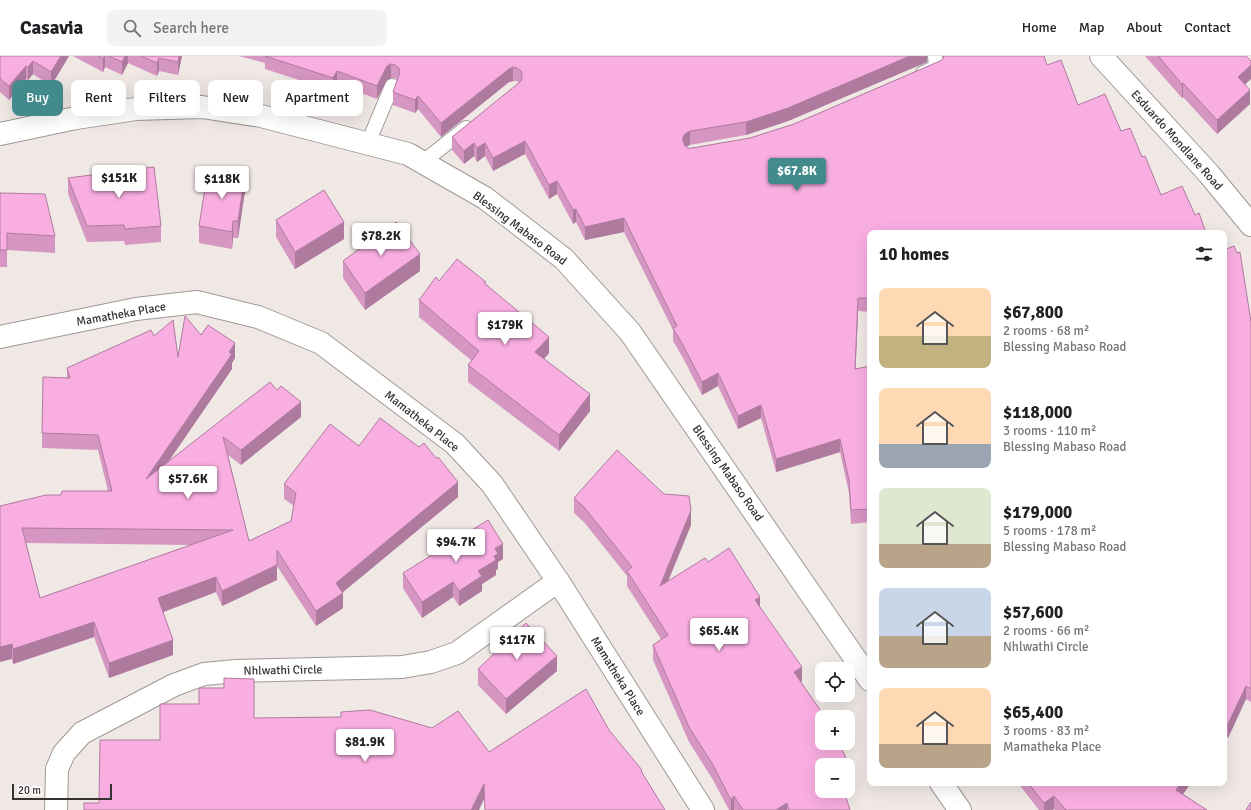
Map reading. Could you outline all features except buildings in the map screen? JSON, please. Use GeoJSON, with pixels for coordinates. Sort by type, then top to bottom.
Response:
{"type":"FeatureCollection","features":[{"type":"Feature","properties":{"kind":"street","name":"Esduardo Mondlane Road"},"geometry":{"type":"LineString","coordinates":[[1101,56],[1209,174],[1251,225]]}},
{"type":"Feature","properties":{"kind":"street","name":"Blessing Mabaso Road"},"geometry":{"type":"LineString","coordinates":[[0,134],[76,118],[136,109],[202,107],[261,116],[408,154],[485,198],[564,258],[630,332],[867,676]]}},
{"type":"Feature","properties":{"kind":"street","name":"Mamatheka Place"},"geometry":{"type":"LineString","coordinates":[[0,337],[136,309],[197,302],[258,317],[320,343],[455,444],[492,484],[558,581],[704,810]]}},
{"type":"Feature","properties":{"kind":"street","name":"Nhlwathi Circle"},"geometry":{"type":"LineString","coordinates":[[56,810],[56,769],[64,753],[82,733],[174,686],[204,674],[236,671],[402,667],[431,662],[457,653],[558,581]]}},
{"type":"Feature","properties":{"kind":"street"},"geometry":{"type":"LineString","coordinates":[[943,786],[960,810]]}},
{"type":"Feature","properties":{"kind":"lane"},"geometry":{"type":"LineString","coordinates":[[914,77],[936,67],[935,56]]}},
{"type":"Feature","properties":{"kind":"lane"},"geometry":{"type":"LineString","coordinates":[[368,143],[392,86]]}},
{"type":"Feature","properties":{"kind":"lane"},"geometry":{"type":"LineString","coordinates":[[423,162],[478,118]]}}]}
